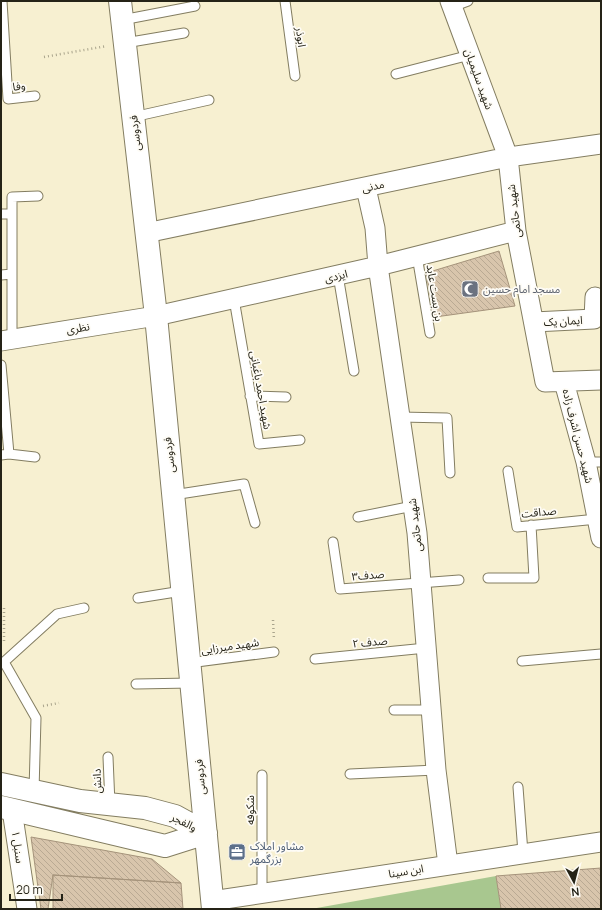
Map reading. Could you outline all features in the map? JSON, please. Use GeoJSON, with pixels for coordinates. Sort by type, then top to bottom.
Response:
{"type":"FeatureCollection","features":[{"type":"Feature","properties":{"kind":"street","name":"شهید سلیمیان"},"geometry":{"type":"LineString","coordinates":[[457,3],[470,55],[508,157]]}},
{"type":"Feature","properties":{"kind":"street","name":"فردوسی"},"geometry":{"type":"LineString","coordinates":[[121,11],[156,316],[212,905]]}},
{"type":"Feature","properties":{"kind":"street","name":"مدنی"},"geometry":{"type":"LineString","coordinates":[[146,234],[508,157],[601,144]]}},
{"type":"Feature","properties":{"kind":"street","name":"شهید حاتمی"},"geometry":{"type":"LineString","coordinates":[[508,157],[516,231],[545,382],[564,382]]}},
{"type":"Feature","properties":{"kind":"street","name":"شهید حاتمی"},"geometry":{"type":"LineString","coordinates":[[366,188],[375,228],[378,266],[413,506],[421,582],[436,770],[448,865]]}},
{"type":"Feature","properties":{"kind":"street","name":"ایزدی"},"geometry":{"type":"LineString","coordinates":[[156,316],[378,266],[516,231]]}},
{"type":"Feature","properties":{"kind":"street","name":"ایمان یک"},"geometry":{"type":"LineString","coordinates":[[534,322],[594,319],[595,297]]}},
{"type":"Feature","properties":{"kind":"street","name":"نظری"},"geometry":{"type":"LineString","coordinates":[[6,340],[156,316]]}},
{"type":"Feature","properties":{"kind":"street"},"geometry":{"type":"LineString","coordinates":[[564,382],[601,380]]}},
{"type":"Feature","properties":{"kind":"street","name":"شهید حسن اشرف زاده"},"geometry":{"type":"LineString","coordinates":[[564,382],[594,462],[597,519],[601,538]]}},
{"type":"Feature","properties":{"kind":"street","name":"والفجر"},"geometry":{"type":"LineString","coordinates":[[1,784],[80,801],[145,808],[175,816],[206,833]]}},
{"type":"Feature","properties":{"kind":"street","name":"والفجر"},"geometry":{"type":"LineString","coordinates":[[6,809],[165,846],[206,833]]}},
{"type":"Feature","properties":{"kind":"street","name":"سنبل ۱"},"geometry":{"type":"LineString","coordinates":[[6,809],[27,909]]}},
{"type":"Feature","properties":{"kind":"street","name":"ابن سینا"},"geometry":{"type":"LineString","coordinates":[[212,905],[262,893],[601,842]]}},
{"type":"Feature","properties":{"kind":"lane","name":"وفا"},"geometry":{"type":"LineString","coordinates":[[2,1],[8,99],[35,96]]}},
{"type":"Feature","properties":{"kind":"lane","name":"ابوذر"},"geometry":{"type":"LineString","coordinates":[[285,1],[295,76]]}},
{"type":"Feature","properties":{"kind":"lane"},"geometry":{"type":"LineString","coordinates":[[121,11],[195,6]]}},
{"type":"Feature","properties":{"kind":"lane"},"geometry":{"type":"LineString","coordinates":[[125,43],[184,33]]}},
{"type":"Feature","properties":{"kind":"lane"},"geometry":{"type":"LineString","coordinates":[[396,74],[470,55]]}},
{"type":"Feature","properties":{"kind":"lane"},"geometry":{"type":"LineString","coordinates":[[133,117],[209,100]]}},
{"type":"Feature","properties":{"kind":"lane"},"geometry":{"type":"LineString","coordinates":[[6,340],[12,274],[12,197],[38,196]]}},
{"type":"Feature","properties":{"kind":"lane"},"geometry":{"type":"LineString","coordinates":[[1,214],[12,214]]}},
{"type":"Feature","properties":{"kind":"lane","name":"بن بست عابد"},"geometry":{"type":"LineString","coordinates":[[417,256],[430,333]]}},
{"type":"Feature","properties":{"kind":"lane"},"geometry":{"type":"LineString","coordinates":[[1,275],[12,274]]}},
{"type":"Feature","properties":{"kind":"lane"},"geometry":{"type":"LineString","coordinates":[[338,275],[354,371]]}},
{"type":"Feature","properties":{"kind":"lane","name":"شهید احمد باغبانی"},"geometry":{"type":"LineString","coordinates":[[234,299],[258,444],[300,440]]}},
{"type":"Feature","properties":{"kind":"lane"},"geometry":{"type":"LineString","coordinates":[[1,365],[5,454],[35,457]]}},
{"type":"Feature","properties":{"kind":"lane"},"geometry":{"type":"LineString","coordinates":[[250,396],[286,397]]}},
{"type":"Feature","properties":{"kind":"lane"},"geometry":{"type":"LineString","coordinates":[[400,417],[447,418],[450,473]]}},
{"type":"Feature","properties":{"kind":"lane","name":"صداقت"},"geometry":{"type":"LineString","coordinates":[[508,471],[517,527],[597,519]]}},
{"type":"Feature","properties":{"kind":"lane"},"geometry":{"type":"LineString","coordinates":[[173,495],[244,484],[255,523]]}},
{"type":"Feature","properties":{"kind":"lane"},"geometry":{"type":"LineString","coordinates":[[358,517],[413,506]]}},
{"type":"Feature","properties":{"kind":"lane"},"geometry":{"type":"LineString","coordinates":[[488,578],[534,578],[530,525]]}},
{"type":"Feature","properties":{"kind":"lane","name":"صدف۳"},"geometry":{"type":"LineString","coordinates":[[333,542],[340,589],[421,582]]}},
{"type":"Feature","properties":{"kind":"lane"},"geometry":{"type":"LineString","coordinates":[[421,582],[459,580]]}},
{"type":"Feature","properties":{"kind":"lane"},"geometry":{"type":"LineString","coordinates":[[138,598],[182,591]]}},
{"type":"Feature","properties":{"kind":"lane"},"geometry":{"type":"LineString","coordinates":[[34,791],[36,718],[4,662],[57,614],[84,608]]}},
{"type":"Feature","properties":{"kind":"lane","name":"صدف ۲"},"geometry":{"type":"LineString","coordinates":[[315,659],[426,648]]}},
{"type":"Feature","properties":{"kind":"lane","name":"شهید میرزایی"},"geometry":{"type":"LineString","coordinates":[[136,684],[190,673],[274,652]]}},
{"type":"Feature","properties":{"kind":"lane"},"geometry":{"type":"LineString","coordinates":[[522,661],[601,654]]}},
{"type":"Feature","properties":{"kind":"lane"},"geometry":{"type":"LineString","coordinates":[[394,710],[431,710]]}},
{"type":"Feature","properties":{"kind":"lane","name":"دانش"},"geometry":{"type":"LineString","coordinates":[[108,756],[110,804]]}},
{"type":"Feature","properties":{"kind":"lane"},"geometry":{"type":"LineString","coordinates":[[350,774],[436,770]]}},
{"type":"Feature","properties":{"kind":"lane","name":"شکوفه"},"geometry":{"type":"LineString","coordinates":[[262,776],[262,893]]}},
{"type":"Feature","properties":{"kind":"lane"},"geometry":{"type":"LineString","coordinates":[[518,787],[523,854]]}},
{"type":"Feature","properties":{"kind":"path"},"geometry":{"type":"LineString","coordinates":[[44,57],[125,43]]}},
{"type":"Feature","properties":{"kind":"path"},"geometry":{"type":"LineString","coordinates":[[4,608],[4,662]]}},
{"type":"Feature","properties":{"kind":"path"},"geometry":{"type":"LineString","coordinates":[[273,620],[274,652]]}},
{"type":"Feature","properties":{"kind":"green space"},"geometry":{"type":"Polygon","coordinates":[[[496,876],[501,909],[311,909],[496,876]]]}},
{"type":"Feature","properties":{"kind":"building","name":"مسجد امام حسین"},"geometry":{"type":"Polygon","coordinates":[[[499,251],[515,306],[435,317],[426,273],[499,251]]]}},
{"type":"Feature","properties":{"kind":"building"},"geometry":{"type":"Polygon","coordinates":[[[31,837],[152,859],[181,883],[53,875],[48,909],[41,909],[31,837]]]}},
{"type":"Feature","properties":{"kind":"building"},"geometry":{"type":"Polygon","coordinates":[[[601,868],[601,909],[501,909],[496,876],[601,868]]]}},
{"type":"Feature","properties":{"kind":"building"},"geometry":{"type":"Polygon","coordinates":[[[53,875],[181,883],[183,909],[53,909],[53,875]]]}},
{"type":"Feature","properties":{"kind":"place","name":"مسجد امام حسین"},"geometry":{"type":"Point","coordinates":[470,289]}},
{"type":"Feature","properties":{"kind":"place","name":"مشاور املاک بزرگمهر"},"geometry":{"type":"Point","coordinates":[237,852]}}]}
